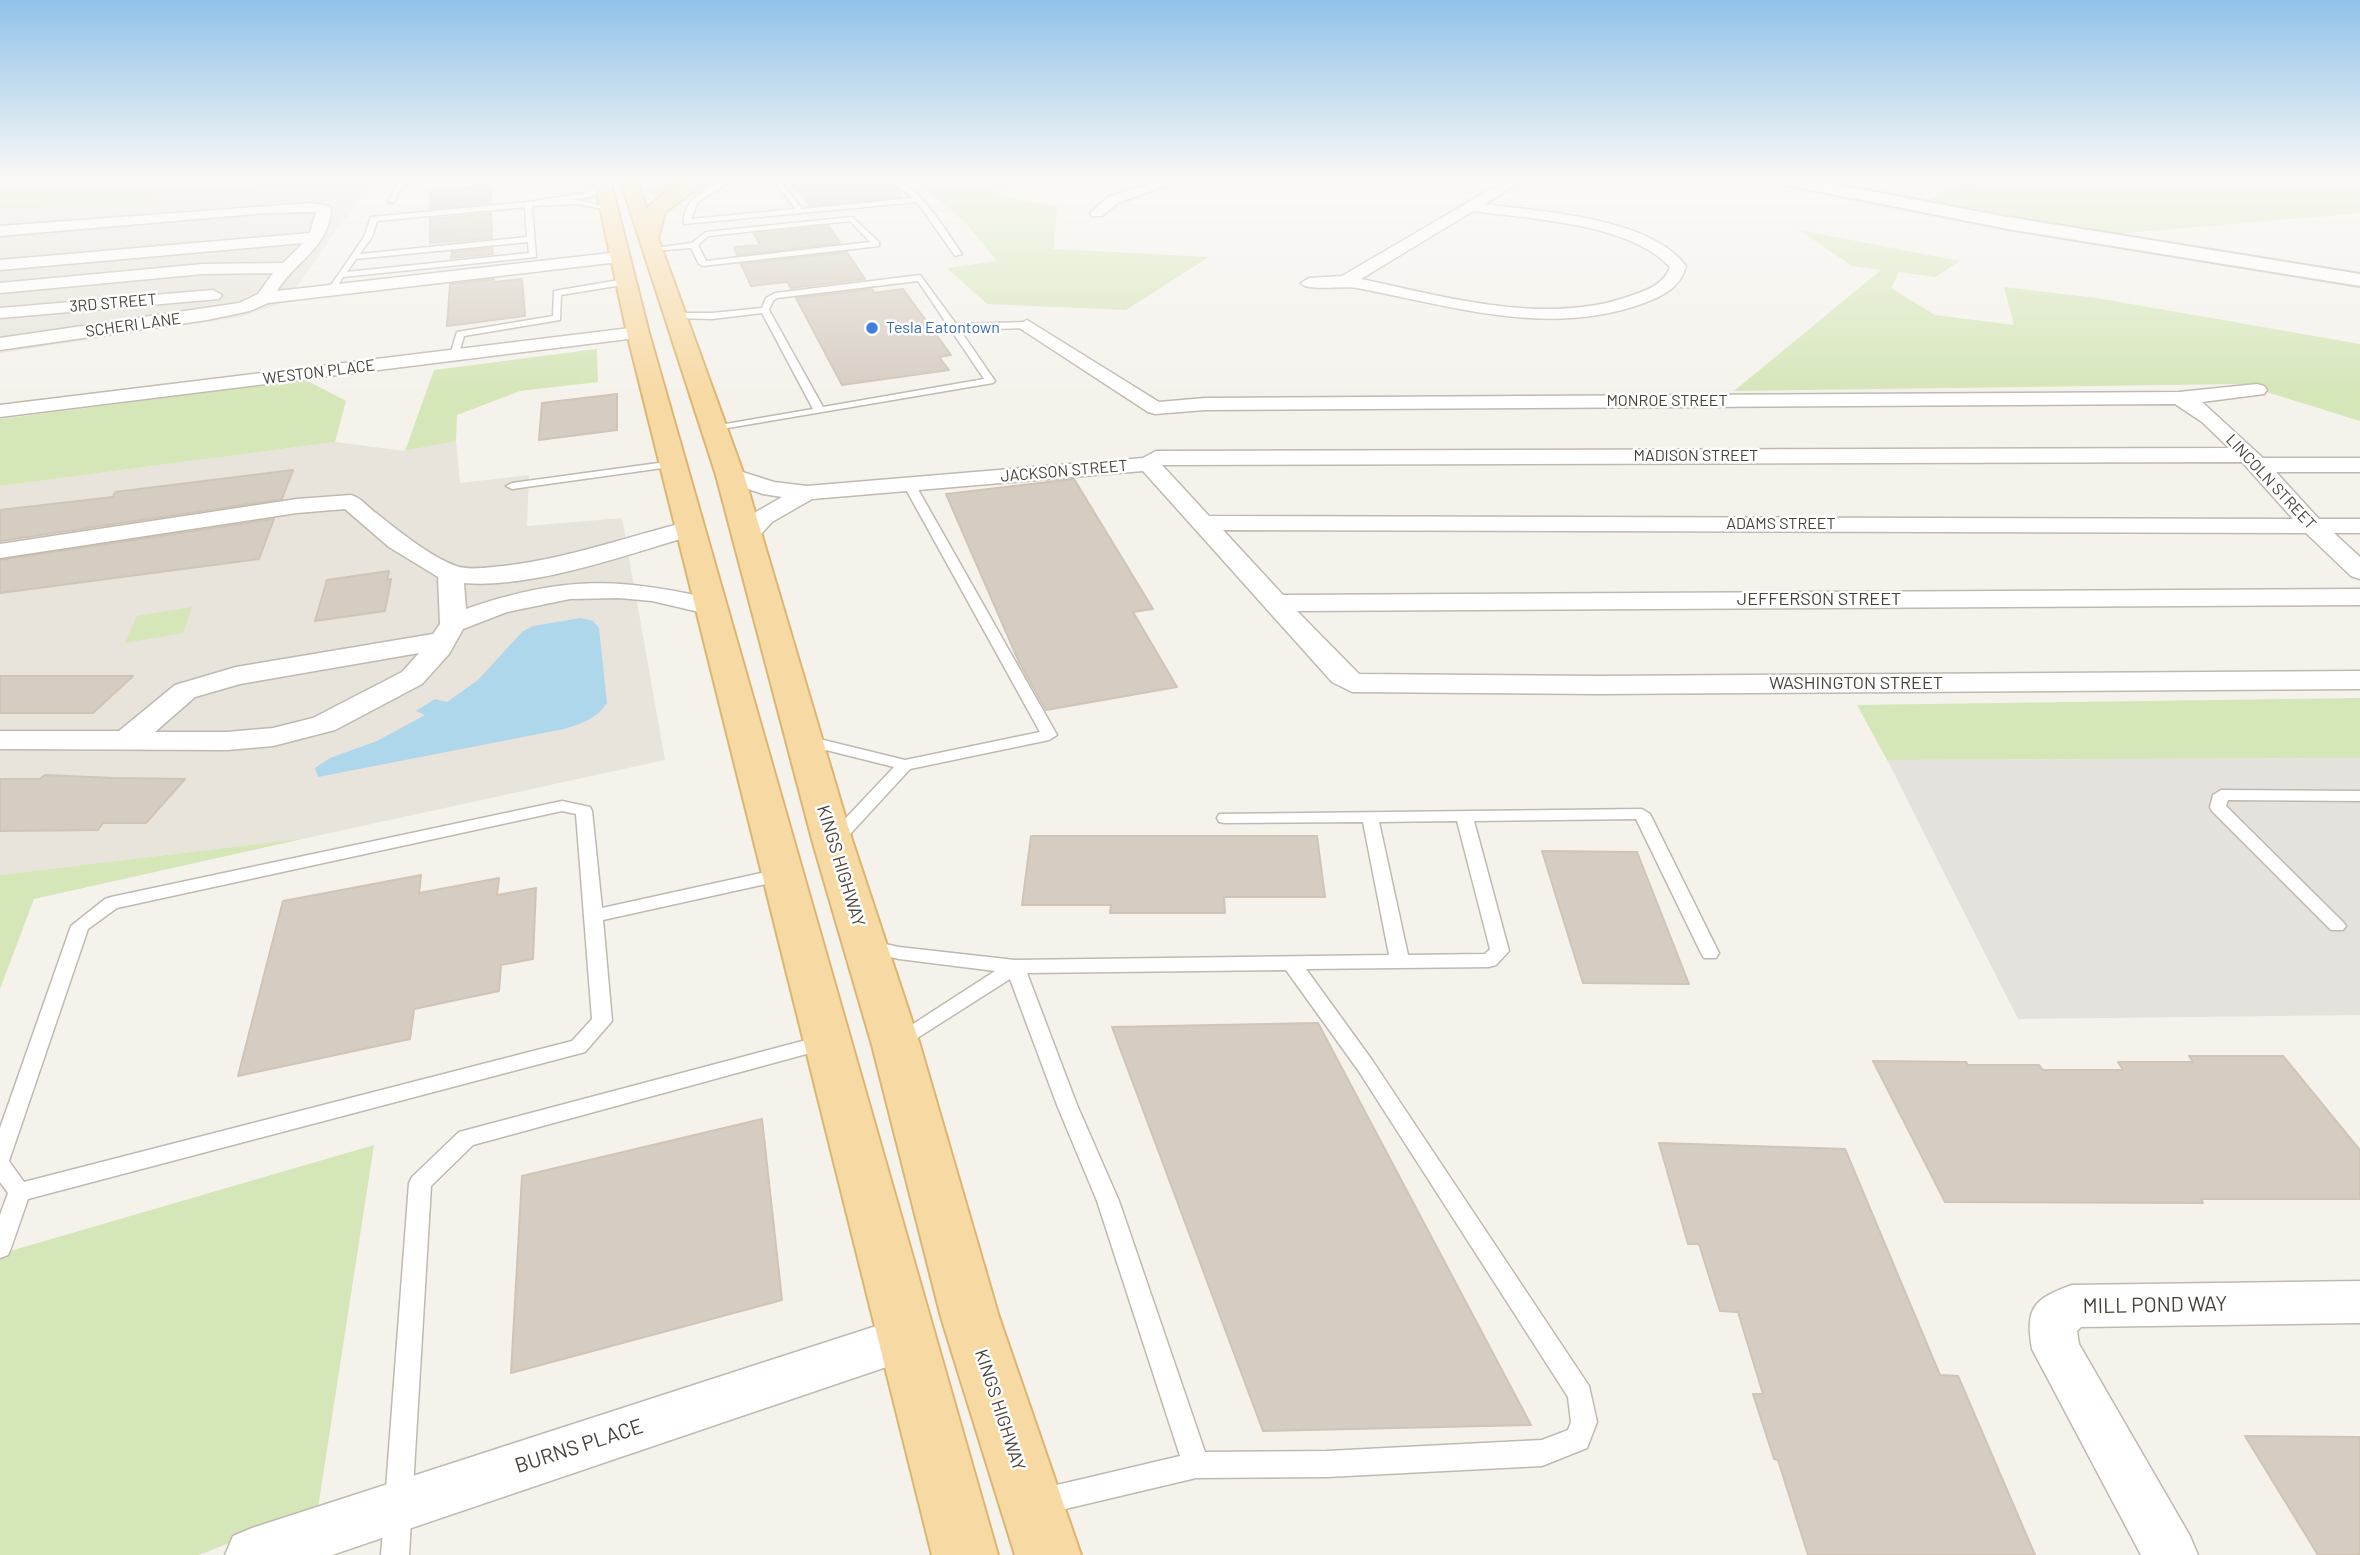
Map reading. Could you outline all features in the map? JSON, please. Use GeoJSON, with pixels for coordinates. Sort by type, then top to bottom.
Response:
{"type":"FeatureCollection","features":[{"type":"Feature","properties":{"kind":"main road","name":"KINGS HIGHWAY"},"geometry":{"type":"LineString","coordinates":[[634,252],[675,315],[730,475],[803,740],[896,1045],[970,1317],[1048,1555]]}},
{"type":"Feature","properties":{"kind":"main road"},"geometry":{"type":"LineString","coordinates":[[636,257],[638,252]]}},
{"type":"Feature","properties":{"kind":"main road","name":"KINGS HIGHWAY"},"geometry":{"type":"LineString","coordinates":[[636,257],[638,333],[965,1555]]}},
{"type":"Feature","properties":{"kind":"street"},"geometry":{"type":"LineString","coordinates":[[0,265],[151,252]]}},
{"type":"Feature","properties":{"kind":"street"},"geometry":{"type":"LineString","coordinates":[[265,296],[277,278],[303,252]]}},
{"type":"Feature","properties":{"kind":"street"},"geometry":{"type":"LineString","coordinates":[[1345,281],[1396,252]]}},
{"type":"Feature","properties":{"kind":"street"},"geometry":{"type":"LineString","coordinates":[[1309,283],[1345,281],[1486,308],[1553,313],[1605,310],[1631,303],[1665,286],[1678,266],[1665,252]]}},
{"type":"Feature","properties":{"kind":"street"},"geometry":{"type":"LineString","coordinates":[[2184,252],[2360,280]]}},
{"type":"Feature","properties":{"kind":"street","name":"SCHERI LANE"},"geometry":{"type":"LineString","coordinates":[[0,344],[207,315],[244,307],[265,296],[636,257]]}},
{"type":"Feature","properties":{"kind":"street"},"geometry":{"type":"LineString","coordinates":[[0,288],[203,269],[287,268]]}},
{"type":"Feature","properties":{"kind":"street","name":"3RD STREET"},"geometry":{"type":"LineString","coordinates":[[0,313],[189,296],[265,296]]}},
{"type":"Feature","properties":{"kind":"street"},"geometry":{"type":"LineString","coordinates":[[1027,325],[1161,422],[1181,458]]}},
{"type":"Feature","properties":{"kind":"street","name":"WESTON PLACE"},"geometry":{"type":"LineString","coordinates":[[0,411],[638,333]]}},
{"type":"Feature","properties":{"kind":"street","name":"MONROE STREET"},"geometry":{"type":"LineString","coordinates":[[1161,422],[1205,404],[2179,398],[2257,390]]}},
{"type":"Feature","properties":{"kind":"street","name":"LINCOLN STREET"},"geometry":{"type":"LineString","coordinates":[[2179,398],[2189,401],[2251,460],[2312,526],[2360,571]]}},
{"type":"Feature","properties":{"kind":"street","name":"MADISON STREET"},"geometry":{"type":"LineString","coordinates":[[1149,464],[1156,458],[1181,458],[2251,460],[2360,465]]}},
{"type":"Feature","properties":{"kind":"street","name":"JACKSON STREET"},"geometry":{"type":"LineString","coordinates":[[807,493],[1149,464],[1342,676],[1352,683]]}},
{"type":"Feature","properties":{"kind":"street"},"geometry":{"type":"LineString","coordinates":[[730,475],[771,489],[807,493]]}},
{"type":"Feature","properties":{"kind":"street"},"geometry":{"type":"LineString","coordinates":[[746,537],[764,517],[807,493]]}},
{"type":"Feature","properties":{"kind":"street"},"geometry":{"type":"LineString","coordinates":[[0,551],[310,505],[351,502],[358,511],[398,542],[451,574],[474,576],[567,563],[691,528]]}},
{"type":"Feature","properties":{"kind":"street","name":"ADAMS STREET"},"geometry":{"type":"LineString","coordinates":[[1202,523],[2360,526]]}},
{"type":"Feature","properties":{"kind":"street"},"geometry":{"type":"LineString","coordinates":[[0,740],[227,741],[273,737],[324,724],[412,678],[448,633],[451,574]]}},
{"type":"Feature","properties":{"kind":"street"},"geometry":{"type":"LineString","coordinates":[[126,741],[185,691],[236,676],[448,633],[490,608],[570,592],[645,592],[712,607]]}},
{"type":"Feature","properties":{"kind":"street","name":"JEFFERSON STREET"},"geometry":{"type":"LineString","coordinates":[[1278,603],[2360,597]]}},
{"type":"Feature","properties":{"kind":"street","name":"WASHINGTON STREET"},"geometry":{"type":"LineString","coordinates":[[1352,683],[1612,685],[2360,681]]}},
{"type":"Feature","properties":{"kind":"street","name":"MILL POND WAY"},"geometry":{"type":"LineString","coordinates":[[2171,1555],[2056,1349],[2051,1322],[2071,1306],[2360,1302]]}},
{"type":"Feature","properties":{"kind":"street","name":"BURNS PLACE"},"geometry":{"type":"LineString","coordinates":[[252,1555],[396,1531],[907,1338]]}},
{"type":"Feature","properties":{"kind":"lane"},"geometry":{"type":"LineString","coordinates":[[331,291],[358,252]]}},
{"type":"Feature","properties":{"kind":"lane"},"geometry":{"type":"LineString","coordinates":[[354,257],[407,252]]}},
{"type":"Feature","properties":{"kind":"lane"},"geometry":{"type":"LineString","coordinates":[[340,275],[533,255],[533,252]]}},
{"type":"Feature","properties":{"kind":"lane"},"geometry":{"type":"LineString","coordinates":[[455,355],[460,334],[480,328],[557,318],[557,293],[636,257],[662,252]]}},
{"type":"Feature","properties":{"kind":"lane"},"geometry":{"type":"LineString","coordinates":[[697,252],[703,264],[811,252]]}},
{"type":"Feature","properties":{"kind":"lane"},"geometry":{"type":"LineString","coordinates":[[714,429],[990,381],[920,278],[789,293],[769,300],[765,310]]}},
{"type":"Feature","properties":{"kind":"lane"},"geometry":{"type":"LineString","coordinates":[[675,315],[712,316],[765,310]]}},
{"type":"Feature","properties":{"kind":"lane"},"geometry":{"type":"LineString","coordinates":[[765,310],[819,410]]}},
{"type":"Feature","properties":{"kind":"lane"},"geometry":{"type":"LineString","coordinates":[[954,327],[1027,325]]}},
{"type":"Feature","properties":{"kind":"lane"},"geometry":{"type":"LineString","coordinates":[[512,486],[673,464]]}},
{"type":"Feature","properties":{"kind":"lane"},"geometry":{"type":"LineString","coordinates":[[803,740],[905,765],[1049,735],[909,484]]}},
{"type":"Feature","properties":{"kind":"lane"},"geometry":{"type":"LineString","coordinates":[[833,843],[905,765]]}},
{"type":"Feature","properties":{"kind":"lane"},"geometry":{"type":"LineString","coordinates":[[2337,926],[2218,807],[2221,795],[2360,796]]}},
{"type":"Feature","properties":{"kind":"lane"},"geometry":{"type":"LineString","coordinates":[[0,1158],[80,926],[111,903],[562,806],[584,811],[602,1021],[578,1046],[19,1192]]}},
{"type":"Feature","properties":{"kind":"lane"},"geometry":{"type":"LineString","coordinates":[[1225,818],[1642,814],[1710,953]]}},
{"type":"Feature","properties":{"kind":"lane"},"geometry":{"type":"LineString","coordinates":[[865,945],[899,953],[1015,967],[1489,960],[1500,951],[1464,816]]}},
{"type":"Feature","properties":{"kind":"lane"},"geometry":{"type":"LineString","coordinates":[[1370,817],[1400,962]]}},
{"type":"Feature","properties":{"kind":"lane"},"geometry":{"type":"LineString","coordinates":[[594,916],[784,874]]}},
{"type":"Feature","properties":{"kind":"lane"},"geometry":{"type":"LineString","coordinates":[[1031,1505],[1196,1465],[1327,1464],[1542,1453],[1578,1439],[1584,1422],[1580,1394],[1365,1065],[1291,963]]}},
{"type":"Feature","properties":{"kind":"lane"},"geometry":{"type":"LineString","coordinates":[[896,1045],[1015,967]]}},
{"type":"Feature","properties":{"kind":"lane"},"geometry":{"type":"LineString","coordinates":[[1015,967],[1067,1105],[1108,1202],[1196,1465]]}},
{"type":"Feature","properties":{"kind":"lane"},"geometry":{"type":"LineString","coordinates":[[396,1531],[421,1183],[466,1138],[828,1041]]}},
{"type":"Feature","properties":{"kind":"lane"},"geometry":{"type":"LineString","coordinates":[[0,1166],[19,1192]]}},
{"type":"Feature","properties":{"kind":"lane"},"geometry":{"type":"LineString","coordinates":[[0,1248],[19,1192]]}},
{"type":"Feature","properties":{"kind":"shaded area"},"geometry":{"type":"Polygon","coordinates":[[[0,252],[322,252],[298,285],[278,305],[240,317],[0,353],[0,252]]]}},
{"type":"Feature","properties":{"kind":"shaded area"},"geometry":{"type":"Polygon","coordinates":[[[456,441],[460,483],[529,475],[527,526],[622,518],[665,760],[307,838],[0,875],[0,486],[335,442],[405,451],[456,441]]]}},
{"type":"Feature","properties":{"kind":"shaded area"},"geometry":{"type":"Polygon","coordinates":[[[2360,758],[2360,1015],[2018,1019],[1887,760],[2360,758]]]}},
{"type":"Feature","properties":{"kind":"green space"},"geometry":{"type":"Polygon","coordinates":[[[989,252],[1104,252],[1209,257],[1126,310],[987,304],[947,268],[997,261],[989,252]]]}},
{"type":"Feature","properties":{"kind":"green space"},"geometry":{"type":"Polygon","coordinates":[[[1831,252],[1911,252],[1960,261],[1935,277],[1899,272],[1891,288],[1935,315],[2014,325],[2004,287],[2097,298],[2360,344],[2360,421],[2241,384],[1734,391],[1881,270],[1852,266],[1831,252]]]}},
{"type":"Feature","properties":{"kind":"green space"},"geometry":{"type":"Polygon","coordinates":[[[597,349],[598,382],[520,391],[457,415],[456,441],[405,451],[434,370],[597,349]]]}},
{"type":"Feature","properties":{"kind":"green space"},"geometry":{"type":"Polygon","coordinates":[[[306,380],[346,401],[335,442],[0,486],[0,419],[306,380]]]}},
{"type":"Feature","properties":{"kind":"green space"},"geometry":{"type":"Polygon","coordinates":[[[192,607],[183,633],[125,643],[137,616],[192,607]]]}},
{"type":"Feature","properties":{"kind":"green space"},"geometry":{"type":"Polygon","coordinates":[[[2360,698],[2360,758],[1887,760],[1857,705],[2360,698]]]}},
{"type":"Feature","properties":{"kind":"green space"},"geometry":{"type":"Polygon","coordinates":[[[307,838],[34,899],[0,989],[0,875],[307,838]]]}},
{"type":"Feature","properties":{"kind":"green space"},"geometry":{"type":"Polygon","coordinates":[[[374,1145],[318,1508],[199,1555],[0,1555],[0,1254],[374,1145]]]}},
{"type":"Feature","properties":{"kind":"water"},"geometry":{"type":"Polygon","coordinates":[[[581,618],[593,621],[599,628],[607,703],[588,720],[564,729],[318,777],[315,768],[330,758],[377,741],[425,715],[416,711],[435,699],[447,702],[478,680],[522,632],[533,626],[581,618]]]}},
{"type":"Feature","properties":{"kind":"building"},"geometry":{"type":"Polygon","coordinates":[[[452,252],[493,252],[493,254],[451,258],[452,252]]]}},
{"type":"Feature","properties":{"kind":"building"},"geometry":{"type":"Polygon","coordinates":[[[736,252],[766,252],[737,255],[736,252]]]}},
{"type":"Feature","properties":{"kind":"building"},"geometry":{"type":"Polygon","coordinates":[[[847,252],[865,279],[791,288],[787,282],[751,286],[741,264],[847,252]]]}},
{"type":"Feature","properties":{"kind":"building"},"geometry":{"type":"Polygon","coordinates":[[[494,279],[494,282],[522,279],[525,316],[447,326],[450,284],[494,279]]]}},
{"type":"Feature","properties":{"kind":"building","name":"Tesla Eatontown"},"geometry":{"type":"Polygon","coordinates":[[[872,289],[874,293],[903,289],[951,355],[939,357],[949,370],[842,385],[796,298],[872,289]]]}},
{"type":"Feature","properties":{"kind":"building"},"geometry":{"type":"Polygon","coordinates":[[[617,394],[617,430],[539,440],[542,403],[617,394]]]}},
{"type":"Feature","properties":{"kind":"building"},"geometry":{"type":"Polygon","coordinates":[[[293,470],[282,499],[0,541],[0,510],[113,497],[115,492],[293,470]]]}},
{"type":"Feature","properties":{"kind":"building"},"geometry":{"type":"Polygon","coordinates":[[[1074,479],[1153,609],[1133,612],[1177,687],[1046,710],[1019,662],[946,494],[1074,479]]]}},
{"type":"Feature","properties":{"kind":"building"},"geometry":{"type":"Polygon","coordinates":[[[274,519],[259,559],[0,593],[0,560],[274,519]]]}},
{"type":"Feature","properties":{"kind":"building"},"geometry":{"type":"Polygon","coordinates":[[[389,571],[387,580],[391,579],[385,611],[315,621],[327,580],[389,571]]]}},
{"type":"Feature","properties":{"kind":"building"},"geometry":{"type":"Polygon","coordinates":[[[0,676],[133,676],[93,713],[0,713],[0,676]]]}},
{"type":"Feature","properties":{"kind":"building"},"geometry":{"type":"Polygon","coordinates":[[[45,775],[185,779],[146,823],[103,823],[98,830],[0,831],[0,779],[39,779],[45,775]]]}},
{"type":"Feature","properties":{"kind":"building"},"geometry":{"type":"Polygon","coordinates":[[[1031,836],[1317,836],[1325,897],[1224,897],[1225,913],[1110,913],[1111,905],[1022,905],[1031,836]]]}},
{"type":"Feature","properties":{"kind":"building"},"geometry":{"type":"Polygon","coordinates":[[[1542,851],[1637,852],[1689,984],[1583,983],[1542,851]]]}},
{"type":"Feature","properties":{"kind":"building"},"geometry":{"type":"Polygon","coordinates":[[[421,875],[419,893],[499,878],[497,895],[536,888],[533,959],[501,965],[499,991],[414,1009],[410,1039],[238,1076],[283,901],[421,875]]]}},
{"type":"Feature","properties":{"kind":"building"},"geometry":{"type":"Polygon","coordinates":[[[1318,1023],[1531,1425],[1263,1431],[1112,1027],[1318,1023]]]}},
{"type":"Feature","properties":{"kind":"building"},"geometry":{"type":"Polygon","coordinates":[[[2189,1056],[2283,1056],[2360,1150],[2360,1199],[2201,1199],[2203,1203],[1945,1202],[1873,1061],[2039,1065],[2043,1070],[2123,1070],[2118,1062],[2193,1062],[2189,1056]]]}},
{"type":"Feature","properties":{"kind":"building"},"geometry":{"type":"Polygon","coordinates":[[[762,1119],[782,1300],[511,1373],[522,1176],[762,1119]]]}},
{"type":"Feature","properties":{"kind":"building"},"geometry":{"type":"Polygon","coordinates":[[[1659,1143],[1845,1149],[1940,1375],[1958,1376],[2035,1555],[1808,1555],[1778,1460],[1774,1459],[1753,1394],[1763,1394],[1738,1312],[1720,1311],[1699,1244],[1688,1244],[1659,1143]]]}},
{"type":"Feature","properties":{"kind":"building"},"geometry":{"type":"Polygon","coordinates":[[[2245,1436],[2360,1437],[2360,1555],[2318,1555],[2245,1436]]]}},
{"type":"Feature","properties":{"kind":"place","name":"Tesla Eatontown"},"geometry":{"type":"Point","coordinates":[872,328]}}]}
